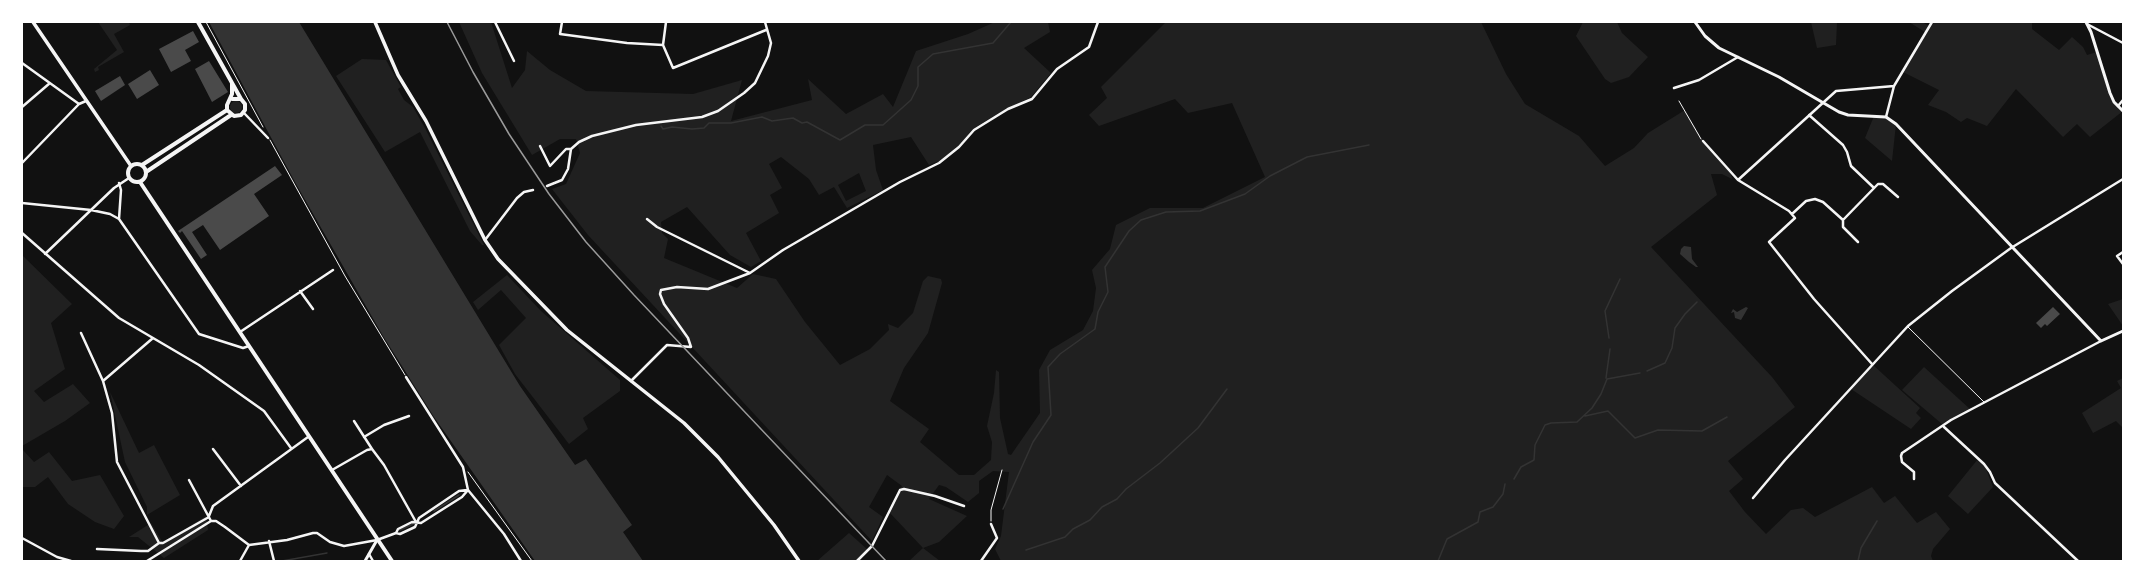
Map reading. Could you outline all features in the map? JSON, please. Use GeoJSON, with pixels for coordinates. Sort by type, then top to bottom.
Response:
{"type":"FeatureCollection","features":[{"type":"Feature","properties":{"kind":"main road"},"geometry":{"type":"LineString","coordinates":[[33,22],[130,166]]}},
{"type":"Feature","properties":{"kind":"main road"},"geometry":{"type":"LineString","coordinates":[[130,166],[128,172],[129,178],[134,182],[140,182],[145,178],[146,172],[151,167],[231,115],[238,116],[244,113],[246,107],[198,22]]}},
{"type":"Feature","properties":{"kind":"main road"},"geometry":{"type":"LineString","coordinates":[[375,22],[398,75],[426,121],[485,240],[498,260],[567,330],[684,423],[718,457],[774,526],[799,561]]}},
{"type":"Feature","properties":{"kind":"main road"},"geometry":{"type":"LineString","coordinates":[[231,115],[227,105],[232,99],[232,83]]}},
{"type":"Feature","properties":{"kind":"main road"},"geometry":{"type":"LineString","coordinates":[[232,99],[241,99]]}},
{"type":"Feature","properties":{"kind":"main road"},"geometry":{"type":"LineString","coordinates":[[130,166],[136,164],[142,165],[228,110]]}},
{"type":"Feature","properties":{"kind":"main road"},"geometry":{"type":"LineString","coordinates":[[142,165],[146,172]]}},
{"type":"Feature","properties":{"kind":"main road"},"geometry":{"type":"LineString","coordinates":[[140,182],[330,471],[392,561]]}},
{"type":"Feature","properties":{"kind":"street"},"geometry":{"type":"LineString","coordinates":[[495,22],[514,61]]}},
{"type":"Feature","properties":{"kind":"street"},"geometry":{"type":"LineString","coordinates":[[562,22],[560,34],[627,43],[663,45]]}},
{"type":"Feature","properties":{"kind":"street"},"geometry":{"type":"LineString","coordinates":[[666,22],[663,45],[674,68],[766,30]]}},
{"type":"Feature","properties":{"kind":"street"},"geometry":{"type":"LineString","coordinates":[[547,186],[562,180],[568,169],[568,157],[571,149],[579,142],[606,131],[636,125],[702,117],[718,111],[744,93],[755,83],[768,56],[771,43],[766,30],[765,22]]}},
{"type":"Feature","properties":{"kind":"street"},"geometry":{"type":"LineString","coordinates":[[631,381],[667,344],[691,347],[688,338],[664,304],[660,294],[662,290],[677,288],[708,289],[750,273],[783,250],[856,207],[900,182],[939,163],[959,147],[974,130],[992,118],[1032,99],[1057,70],[1089,47],[1098,22]]}},
{"type":"Feature","properties":{"kind":"street"},"geometry":{"type":"LineString","coordinates":[[1695,22],[1705,36],[1719,48],[1779,77],[1822,103],[1848,115],[1886,117],[1918,146],[2011,248],[2101,341]]}},
{"type":"Feature","properties":{"kind":"street"},"geometry":{"type":"LineString","coordinates":[[1886,117],[1894,86],[1932,22]]}},
{"type":"Feature","properties":{"kind":"street"},"geometry":{"type":"LineString","coordinates":[[2086,23],[2123,43]]}},
{"type":"Feature","properties":{"kind":"street"},"geometry":{"type":"LineString","coordinates":[[2086,23],[2110,93],[2123,111]]}},
{"type":"Feature","properties":{"kind":"street"},"geometry":{"type":"LineString","coordinates":[[1674,88],[1699,80],[1738,57]]}},
{"type":"Feature","properties":{"kind":"street"},"geometry":{"type":"LineString","coordinates":[[22,63],[79,104]]}},
{"type":"Feature","properties":{"kind":"street"},"geometry":{"type":"LineString","coordinates":[[22,107],[50,83]]}},
{"type":"Feature","properties":{"kind":"street"},"geometry":{"type":"LineString","coordinates":[[1738,180],[1836,90],[1894,86]]}},
{"type":"Feature","properties":{"kind":"street"},"geometry":{"type":"LineString","coordinates":[[2118,106],[2123,100]]}},
{"type":"Feature","properties":{"kind":"street"},"geometry":{"type":"LineString","coordinates":[[22,163],[79,104],[86,101]]}},
{"type":"Feature","properties":{"kind":"street"},"geometry":{"type":"LineString","coordinates":[[244,113],[268,138]]}},
{"type":"Feature","properties":{"kind":"street"},"geometry":{"type":"LineString","coordinates":[[1809,115],[1843,145],[1847,152],[1851,166],[1873,187]]}},
{"type":"Feature","properties":{"kind":"street"},"geometry":{"type":"LineString","coordinates":[[1703,141],[1738,180],[1796,218],[1769,242],[1814,299],[1872,364]]}},
{"type":"Feature","properties":{"kind":"street"},"geometry":{"type":"LineString","coordinates":[[540,146],[550,166],[566,149],[571,149]]}},
{"type":"Feature","properties":{"kind":"street"},"geometry":{"type":"LineString","coordinates":[[46,254],[119,183],[129,178]]}},
{"type":"Feature","properties":{"kind":"street"},"geometry":{"type":"LineString","coordinates":[[1752,498],[1908,326],[1952,291],[2011,248],[2123,179]]}},
{"type":"Feature","properties":{"kind":"street"},"geometry":{"type":"LineString","coordinates":[[119,183],[121,190],[119,220]]}},
{"type":"Feature","properties":{"kind":"street"},"geometry":{"type":"LineString","coordinates":[[1858,242],[1843,227],[1843,220],[1873,187],[1878,184],[1883,184],[1898,197]]}},
{"type":"Feature","properties":{"kind":"street"},"geometry":{"type":"LineString","coordinates":[[485,240],[517,198],[524,192],[533,190]]}},
{"type":"Feature","properties":{"kind":"street"},"geometry":{"type":"LineString","coordinates":[[1792,214],[1806,201],[1815,199],[1823,202],[1843,220]]}},
{"type":"Feature","properties":{"kind":"street"},"geometry":{"type":"LineString","coordinates":[[22,203],[91,210],[110,214],[119,220],[199,334],[243,348],[249,346]]}},
{"type":"Feature","properties":{"kind":"street"},"geometry":{"type":"LineString","coordinates":[[647,219],[657,227],[750,273]]}},
{"type":"Feature","properties":{"kind":"street"},"geometry":{"type":"LineString","coordinates":[[22,233],[119,318],[199,365],[264,411],[292,448]]}},
{"type":"Feature","properties":{"kind":"street"},"geometry":{"type":"LineString","coordinates":[[2123,252],[2117,256],[2123,264]]}},
{"type":"Feature","properties":{"kind":"street"},"geometry":{"type":"LineString","coordinates":[[240,333],[333,270]]}},
{"type":"Feature","properties":{"kind":"street"},"geometry":{"type":"LineString","coordinates":[[300,291],[313,309]]}},
{"type":"Feature","properties":{"kind":"street"},"geometry":{"type":"LineString","coordinates":[[1914,479],[1914,472],[1902,462],[1901,456],[1952,420],[2123,330]]}},
{"type":"Feature","properties":{"kind":"street"},"geometry":{"type":"LineString","coordinates":[[81,333],[103,381],[112,414],[117,462],[143,515],[159,543]]}},
{"type":"Feature","properties":{"kind":"street"},"geometry":{"type":"LineString","coordinates":[[103,381],[153,338]]}},
{"type":"Feature","properties":{"kind":"street"},"geometry":{"type":"LineString","coordinates":[[406,377],[463,467],[468,490],[504,534],[521,561]]}},
{"type":"Feature","properties":{"kind":"street"},"geometry":{"type":"LineString","coordinates":[[364,437],[384,424],[409,416]]}},
{"type":"Feature","properties":{"kind":"street"},"geometry":{"type":"LineString","coordinates":[[354,420],[372,450],[384,465],[416,523]]}},
{"type":"Feature","properties":{"kind":"street"},"geometry":{"type":"LineString","coordinates":[[1944,427],[1984,464],[1990,472],[1995,484],[2078,561]]}},
{"type":"Feature","properties":{"kind":"street"},"geometry":{"type":"LineString","coordinates":[[97,549],[141,551],[148,550],[159,543],[163,543],[209,517],[213,506],[308,437]]}},
{"type":"Feature","properties":{"kind":"street"},"geometry":{"type":"LineString","coordinates":[[213,449],[241,486]]}},
{"type":"Feature","properties":{"kind":"street"},"geometry":{"type":"LineString","coordinates":[[330,471],[367,450],[372,450]]}},
{"type":"Feature","properties":{"kind":"street"},"geometry":{"type":"LineString","coordinates":[[189,480],[211,521]]}},
{"type":"Feature","properties":{"kind":"street"},"geometry":{"type":"LineString","coordinates":[[857,561],[872,546],[900,490],[904,489],[964,506]]}},
{"type":"Feature","properties":{"kind":"street"},"geometry":{"type":"LineString","coordinates":[[396,533],[398,529],[412,522],[421,523],[462,497],[468,490]]}},
{"type":"Feature","properties":{"kind":"street"},"geometry":{"type":"LineString","coordinates":[[147,561],[211,521],[216,521],[248,545],[269,541],[287,540],[317,533],[330,542],[344,546],[377,540],[396,533],[400,534],[415,527],[420,518],[459,492],[468,490]]}},
{"type":"Feature","properties":{"kind":"street"},"geometry":{"type":"LineString","coordinates":[[980,561],[997,538],[991,524]]}},
{"type":"Feature","properties":{"kind":"street"},"geometry":{"type":"LineString","coordinates":[[22,538],[56,557],[71,561]]}},
{"type":"Feature","properties":{"kind":"street"},"geometry":{"type":"LineString","coordinates":[[365,561],[377,540]]}},
{"type":"Feature","properties":{"kind":"street"},"geometry":{"type":"LineString","coordinates":[[269,541],[274,561]]}},
{"type":"Feature","properties":{"kind":"street"},"geometry":{"type":"LineString","coordinates":[[240,561],[248,545]]}},
{"type":"Feature","properties":{"kind":"street"},"geometry":{"type":"LineString","coordinates":[[369,554],[373,561]]}},
{"type":"Feature","properties":{"kind":"lane"},"geometry":{"type":"LineString","coordinates":[[1908,326],[1984,403]]}},
{"type":"Feature","properties":{"kind":"path"},"geometry":{"type":"LineString","coordinates":[[206,22],[249,99],[268,138],[345,276],[406,377]]}},
{"type":"Feature","properties":{"kind":"path"},"geometry":{"type":"LineString","coordinates":[[1679,101],[1703,141]]}},
{"type":"Feature","properties":{"kind":"path"},"geometry":{"type":"LineString","coordinates":[[463,467],[469,473],[532,561]]}},
{"type":"Feature","properties":{"kind":"path"},"geometry":{"type":"LineString","coordinates":[[991,524],[991,510],[1002,470]]}},
{"type":"Feature","properties":{"kind":"shaded area"},"geometry":{"type":"Polygon","coordinates":[[[98,22],[129,22],[130,25],[114,34],[124,52],[98,67],[99,70],[95,72],[94,69],[117,50],[98,22]]]}},
{"type":"Feature","properties":{"kind":"shaded area"},"geometry":{"type":"Polygon","coordinates":[[[209,22],[299,22],[520,386],[575,465],[586,459],[632,525],[623,532],[643,561],[535,561],[434,417],[383,336],[296,184],[209,22]]]}},
{"type":"Feature","properties":{"kind":"shaded area"},"geometry":{"type":"Polygon","coordinates":[[[459,22],[491,22],[512,88],[525,70],[527,51],[550,70],[586,91],[693,94],[742,80],[731,121],[812,100],[808,79],[846,114],[883,94],[893,107],[916,51],[968,34],[995,22],[1048,22],[1050,32],[1024,48],[1051,73],[1031,97],[992,117],[973,129],[959,146],[939,161],[929,165],[911,137],[873,145],[876,170],[883,190],[847,208],[834,187],[819,195],[809,179],[781,157],[769,164],[782,188],[770,195],[779,213],[746,233],[761,261],[751,267],[730,255],[687,207],[661,222],[662,233],[668,239],[664,258],[737,288],[753,274],[776,279],[805,322],[840,365],[870,349],[889,330],[888,324],[898,328],[913,313],[923,281],[928,276],[941,279],[942,283],[928,333],[904,368],[890,401],[929,429],[920,442],[959,475],[974,475],[991,460],[992,442],[987,426],[994,393],[996,370],[999,372],[1000,418],[1008,454],[1011,455],[1040,413],[1039,370],[1050,350],[1083,330],[1093,311],[1096,288],[1092,270],[1110,249],[1116,225],[1150,208],[1203,208],[1265,177],[1232,103],[1188,113],[1175,99],[1099,126],[1089,115],[1107,98],[1101,87],[1166,22],[1481,22],[1506,74],[1525,104],[1579,136],[1605,166],[1634,148],[1648,133],[1685,110],[1703,141],[1731,173],[1732,179],[1722,174],[1711,174],[1717,195],[1651,247],[1772,377],[1795,407],[1728,461],[1743,479],[1729,491],[1745,512],[1766,534],[1791,510],[1803,508],[1815,517],[1872,487],[1884,503],[1895,496],[1917,523],[1936,512],[1950,529],[1933,549],[1931,556],[1933,561],[1001,561],[995,549],[1001,536],[1009,472],[993,471],[979,481],[979,493],[968,502],[946,487],[939,485],[929,499],[967,516],[939,542],[923,548],[889,512],[902,486],[887,475],[869,507],[883,517],[872,541],[588,235],[552,189],[566,184],[580,153],[576,139],[560,139],[532,155],[482,73],[459,22]],[[859,173],[838,185],[846,201],[866,191],[859,173]]]}},
{"type":"Feature","properties":{"kind":"shaded area"},"geometry":{"type":"Polygon","coordinates":[[[1583,22],[1617,22],[1622,33],[1648,57],[1629,77],[1611,83],[1605,79],[1576,36],[1583,22]]]}},
{"type":"Feature","properties":{"kind":"shaded area"},"geometry":{"type":"Polygon","coordinates":[[[1811,22],[1837,22],[1836,45],[1817,48],[1811,22]]]}},
{"type":"Feature","properties":{"kind":"shaded area"},"geometry":{"type":"Polygon","coordinates":[[[1909,22],[1922,22],[1929,26],[1932,22],[2032,22],[2032,29],[2059,50],[2072,37],[2083,47],[2087,55],[2097,52],[2112,98],[2123,111],[2090,137],[2077,124],[2063,137],[2016,89],[1987,126],[1967,118],[1961,122],[1946,112],[1928,105],[1939,90],[1901,71],[1925,32],[1909,22]]]}},
{"type":"Feature","properties":{"kind":"shaded area"},"geometry":{"type":"Polygon","coordinates":[[[362,59],[386,60],[401,87],[398,89],[404,100],[413,107],[425,128],[484,245],[482,245],[470,231],[420,132],[385,152],[336,76],[362,59]]]}},
{"type":"Feature","properties":{"kind":"shaded area"},"geometry":{"type":"Polygon","coordinates":[[[236,101],[240,103],[242,107],[240,111],[236,113],[232,111],[230,107],[232,103],[236,101]]]}},
{"type":"Feature","properties":{"kind":"shaded area"},"geometry":{"type":"Polygon","coordinates":[[[1874,116],[1886,117],[1896,124],[1892,161],[1865,138],[1874,116]]]}},
{"type":"Feature","properties":{"kind":"shaded area"},"geometry":{"type":"Polygon","coordinates":[[[1684,246],[1691,247],[1692,259],[1698,267],[1689,262],[1680,254],[1681,249],[1684,246]]]}},
{"type":"Feature","properties":{"kind":"shaded area"},"geometry":{"type":"Polygon","coordinates":[[[22,255],[72,304],[51,323],[65,369],[34,391],[44,402],[73,384],[90,403],[65,421],[22,446],[22,255]]]}},
{"type":"Feature","properties":{"kind":"shaded area"},"geometry":{"type":"Polygon","coordinates":[[[507,275],[541,311],[620,380],[620,391],[583,418],[588,429],[569,444],[515,374],[499,345],[526,318],[501,290],[478,310],[473,302],[507,275]]]}},
{"type":"Feature","properties":{"kind":"shaded area"},"geometry":{"type":"Polygon","coordinates":[[[2123,299],[2123,326],[2108,304],[2123,299]]]}},
{"type":"Feature","properties":{"kind":"shaded area"},"geometry":{"type":"Polygon","coordinates":[[[1746,307],[1748,308],[1741,320],[1735,318],[1734,312],[1731,313],[1733,309],[1737,312],[1746,307]]]}},
{"type":"Feature","properties":{"kind":"shaded area"},"geometry":{"type":"Polygon","coordinates":[[[1872,364],[1920,408],[1916,413],[1921,418],[1911,429],[1851,389],[1872,364]]]}},
{"type":"Feature","properties":{"kind":"shaded area"},"geometry":{"type":"Polygon","coordinates":[[[1924,367],[1971,410],[1942,424],[1902,390],[1924,367]]]}},
{"type":"Feature","properties":{"kind":"shaded area"},"geometry":{"type":"Polygon","coordinates":[[[2123,378],[2123,428],[2116,421],[2093,433],[2082,413],[2121,388],[2117,381],[2123,378]]]}},
{"type":"Feature","properties":{"kind":"shaded area"},"geometry":{"type":"Polygon","coordinates":[[[110,392],[139,453],[154,445],[180,495],[147,515],[147,507],[125,462],[110,392]]]}},
{"type":"Feature","properties":{"kind":"shaded area"},"geometry":{"type":"Polygon","coordinates":[[[22,449],[34,462],[49,452],[72,481],[100,475],[124,516],[114,529],[95,522],[68,504],[48,477],[35,487],[22,487],[22,449]]]}},
{"type":"Feature","properties":{"kind":"shaded area"},"geometry":{"type":"Polygon","coordinates":[[[1978,459],[1984,464],[1993,487],[1968,514],[1948,496],[1978,459]]]}},
{"type":"Feature","properties":{"kind":"shaded area"},"geometry":{"type":"Polygon","coordinates":[[[206,516],[208,530],[164,558],[138,537],[129,537],[151,523],[163,543],[206,516]]]}},
{"type":"Feature","properties":{"kind":"shaded area"},"geometry":{"type":"Polygon","coordinates":[[[849,533],[868,550],[857,561],[817,561],[849,533]]]}},
{"type":"Feature","properties":{"kind":"shaded area"},"geometry":{"type":"Polygon","coordinates":[[[923,548],[940,561],[909,561],[923,548]]]}},
{"type":"Feature","properties":{"kind":"building"},"geometry":{"type":"Polygon","coordinates":[[[193,31],[199,42],[185,50],[191,61],[171,72],[159,49],[193,31]]]}},
{"type":"Feature","properties":{"kind":"building"},"geometry":{"type":"Polygon","coordinates":[[[209,61],[228,92],[212,102],[195,69],[209,61]]]}},
{"type":"Feature","properties":{"kind":"building"},"geometry":{"type":"Polygon","coordinates":[[[150,70],[159,85],[137,99],[128,84],[150,70]]]}},
{"type":"Feature","properties":{"kind":"building"},"geometry":{"type":"Polygon","coordinates":[[[120,76],[125,85],[101,101],[95,91],[120,76]]]}},
{"type":"Feature","properties":{"kind":"building"},"geometry":{"type":"Polygon","coordinates":[[[275,166],[282,175],[254,194],[269,216],[220,250],[203,225],[192,232],[207,255],[201,259],[182,231],[180,233],[178,231],[275,166]]]}},
{"type":"Feature","properties":{"kind":"building"},"geometry":{"type":"Polygon","coordinates":[[[2053,307],[2060,314],[2047,326],[2045,324],[2041,328],[2036,323],[2053,307]]]}},
{"type":"Feature","properties":{"kind":"waterway"},"geometry":{"type":"LineString","coordinates":[[661,126],[663,129],[672,127],[692,129],[704,128],[709,123],[731,123],[762,117],[772,121],[793,118],[802,123],[807,122],[840,140],[865,125],[883,125],[911,100],[918,86],[918,67],[933,54],[993,43],[1011,22]]}},
{"type":"Feature","properties":{"kind":"waterway"},"geometry":{"type":"LineString","coordinates":[[1003,509],[1033,442],[1051,415],[1048,367],[1060,354],[1095,329],[1098,312],[1108,292],[1105,267],[1129,231],[1141,220],[1166,212],[1200,211],[1245,194],[1270,176],[1307,157],[1369,145]]}},
{"type":"Feature","properties":{"kind":"waterway"},"geometry":{"type":"LineString","coordinates":[[1609,338],[1605,311],[1620,279]]}},
{"type":"Feature","properties":{"kind":"waterway"},"geometry":{"type":"LineString","coordinates":[[1647,371],[1665,363],[1672,348],[1675,328],[1685,314],[1697,302]]}},
{"type":"Feature","properties":{"kind":"waterway"},"geometry":{"type":"LineString","coordinates":[[1606,378],[1610,349]]}},
{"type":"Feature","properties":{"kind":"waterway"},"geometry":{"type":"LineString","coordinates":[[1514,479],[1521,467],[1534,460],[1535,445],[1545,425],[1551,423],[1577,422],[1592,408],[1601,394],[1607,379],[1640,373]]}},
{"type":"Feature","properties":{"kind":"waterway"},"geometry":{"type":"LineString","coordinates":[[1026,550],[1065,537],[1073,529],[1090,520],[1102,507],[1117,499],[1126,489],[1160,463],[1198,428],[1227,389]]}},
{"type":"Feature","properties":{"kind":"waterway"},"geometry":{"type":"LineString","coordinates":[[1585,416],[1608,411],[1635,438],[1658,430],[1702,431],[1727,417]]}},
{"type":"Feature","properties":{"kind":"waterway"},"geometry":{"type":"LineString","coordinates":[[1438,561],[1447,539],[1478,522],[1480,512],[1493,507],[1503,494],[1505,484]]}},
{"type":"Feature","properties":{"kind":"waterway"},"geometry":{"type":"LineString","coordinates":[[434,511],[459,495]]}},
{"type":"Feature","properties":{"kind":"waterway"},"geometry":{"type":"LineString","coordinates":[[1858,561],[1861,548],[1877,521]]}},
{"type":"Feature","properties":{"kind":"waterway"},"geometry":{"type":"LineString","coordinates":[[400,530],[413,524]]}},
{"type":"Feature","properties":{"kind":"waterway"},"geometry":{"type":"LineString","coordinates":[[282,561],[327,553]]}},
{"type":"Feature","properties":{"kind":"railway"},"geometry":{"type":"LineString","coordinates":[[447,22],[473,72],[509,134],[549,194],[586,242],[634,295],[886,561]]}}]}
